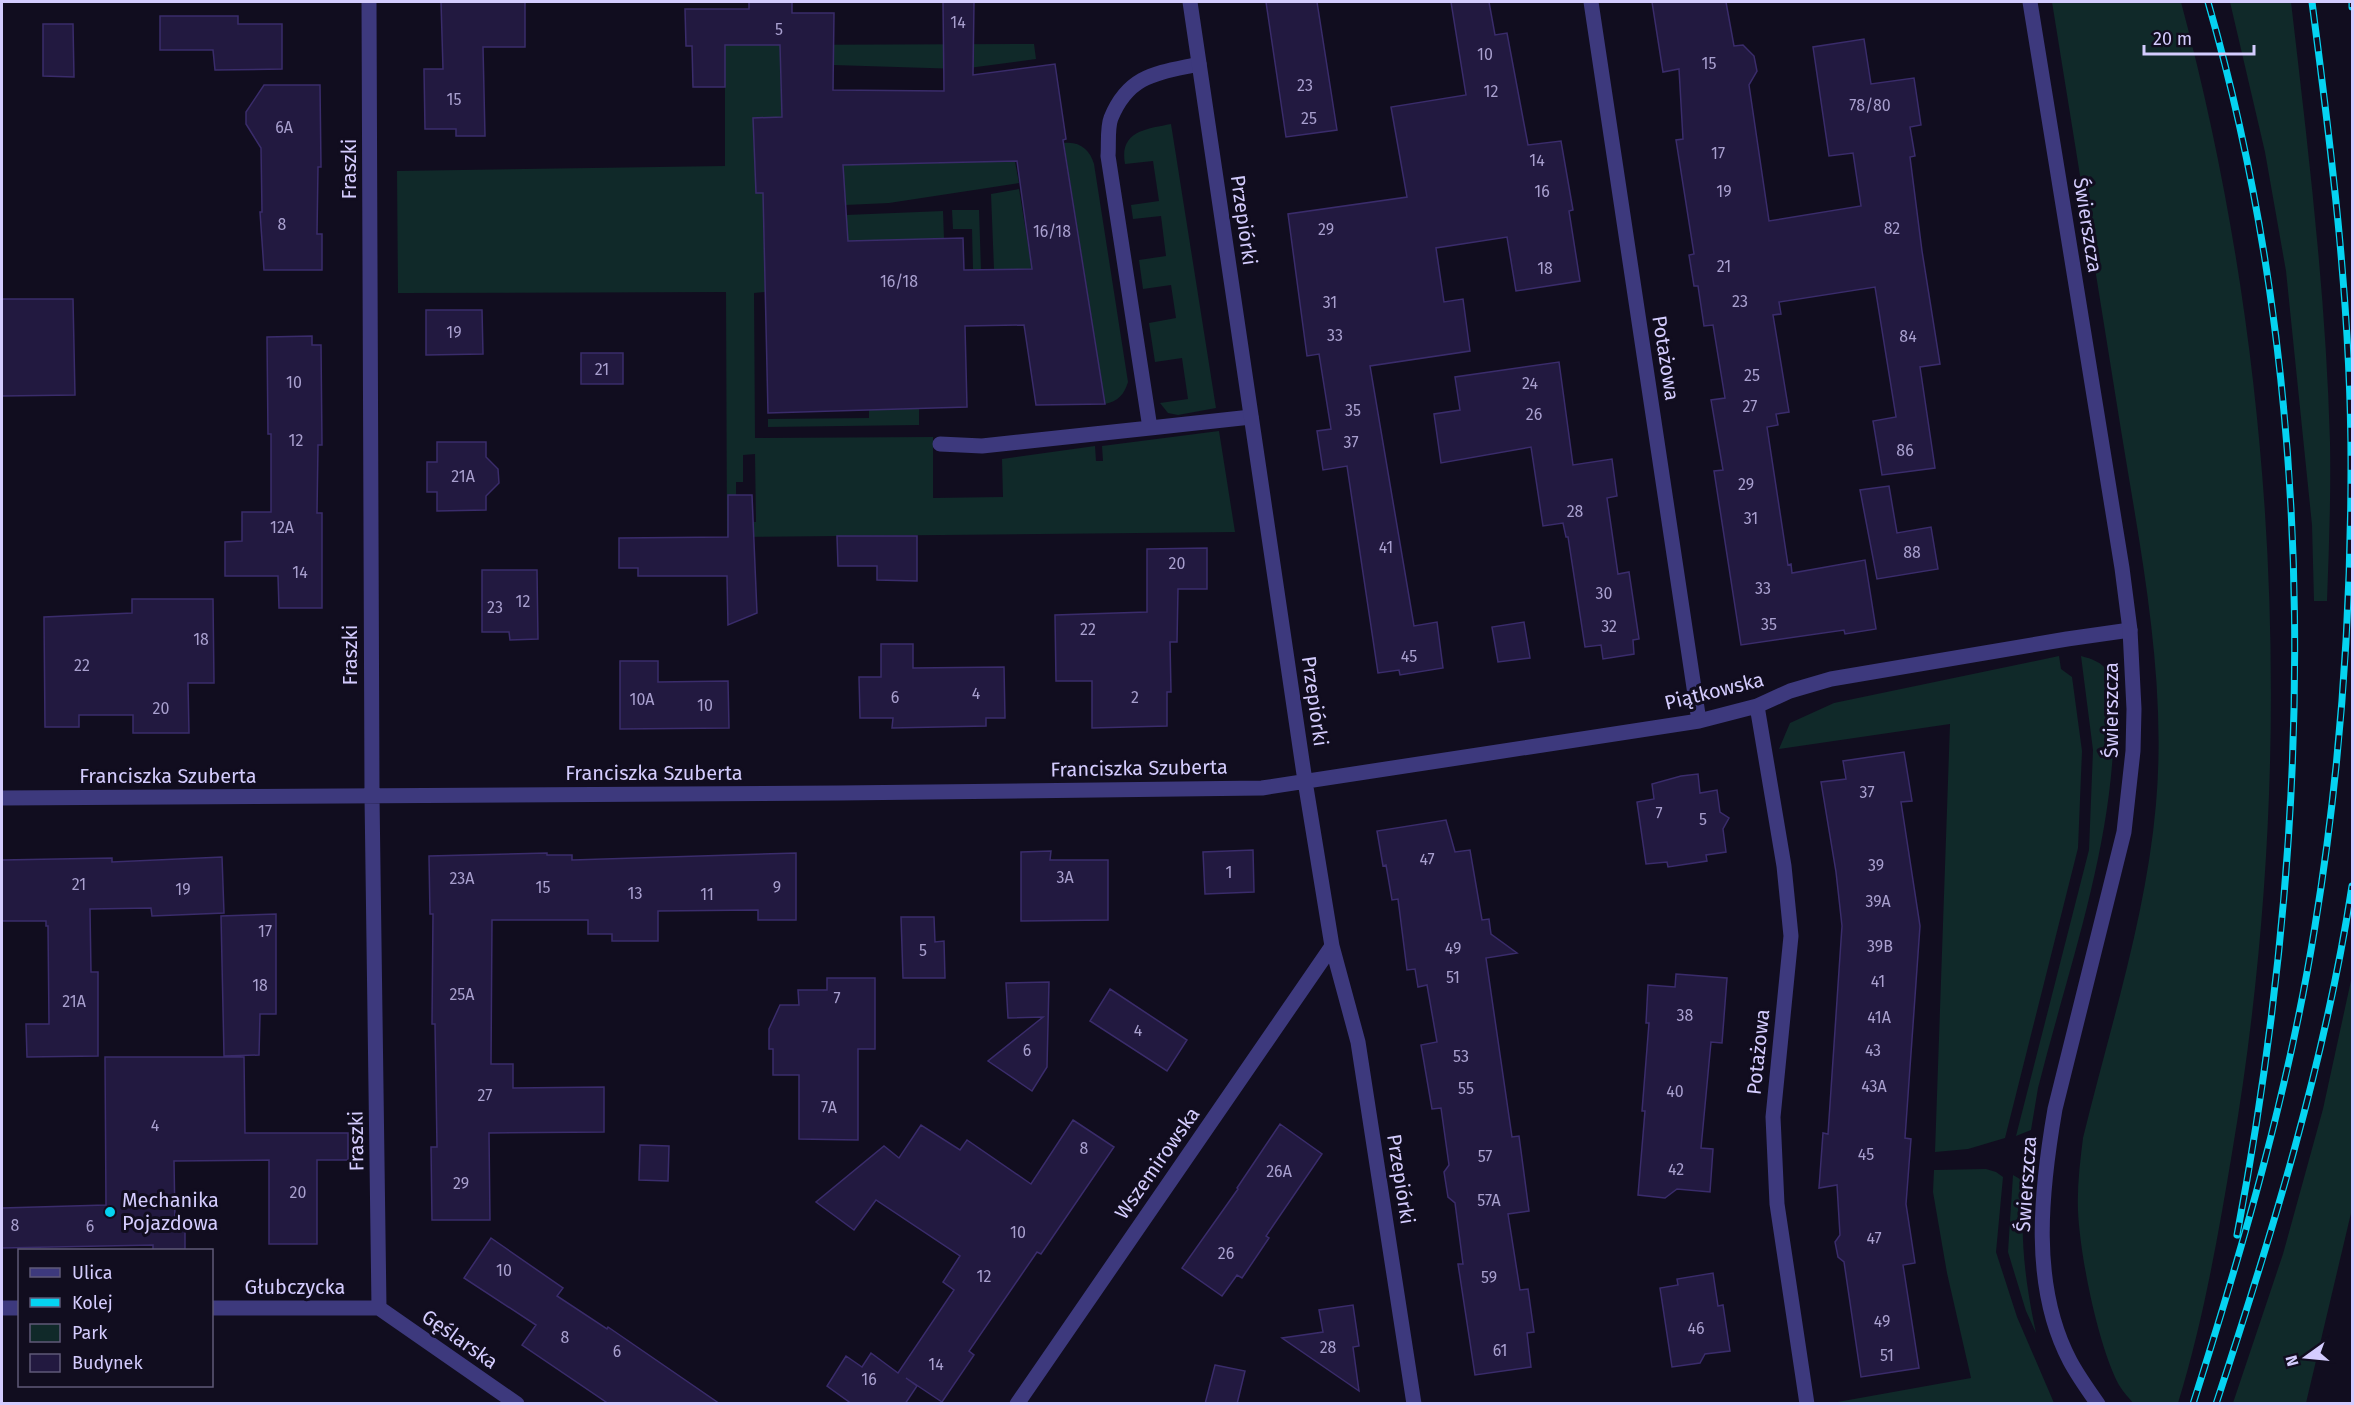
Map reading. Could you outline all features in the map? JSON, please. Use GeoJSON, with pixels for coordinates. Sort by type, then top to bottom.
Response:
{"type":"FeatureCollection","features":[{"type":"Feature","properties":{"kind":"street","name":"Fraszki"},"geometry":{"type":"LineString","coordinates":[[369,2],[372,796],[379,1308]]}},
{"type":"Feature","properties":{"kind":"street","name":"Przepiórki"},"geometry":{"type":"LineString","coordinates":[[1190,2],[1305,781],[1332,946],[1358,1042],[1414,1404]]}},
{"type":"Feature","properties":{"kind":"street","name":"Potażowa"},"geometry":{"type":"LineString","coordinates":[[1591,2],[1699,721]]}},
{"type":"Feature","properties":{"kind":"street","name":"Świerszcza"},"geometry":{"type":"LineString","coordinates":[[2030,2],[2130,630],[2134,709],[2133,752],[2124,832],[2062,1078],[2047,1154],[2043,1199],[2042,1234],[2050,1303],[2069,1361],[2098,1404]]}},
{"type":"Feature","properties":{"kind":"street"},"geometry":{"type":"LineString","coordinates":[[1150,428],[1108,156],[1110,120],[1128,90],[1150,74],[1199,64]]}},
{"type":"Feature","properties":{"kind":"street"},"geometry":{"type":"LineString","coordinates":[[940,444],[982,446],[1251,417]]}},
{"type":"Feature","properties":{"kind":"street","name":"Piątkowska"},"geometry":{"type":"LineString","coordinates":[[1305,781],[1699,721],[1757,706],[1790,691],[1831,679],[2130,630]]}},
{"type":"Feature","properties":{"kind":"street","name":"Potażowa"},"geometry":{"type":"LineString","coordinates":[[1757,706],[1784,866],[1791,936],[1773,1117],[1777,1204],[1807,1404]]}},
{"type":"Feature","properties":{"kind":"street","name":"Franciszka Szuberta"},"geometry":{"type":"LineString","coordinates":[[2,798],[1262,788],[1305,781]]}},
{"type":"Feature","properties":{"kind":"street","name":"Wszemirowska"},"geometry":{"type":"LineString","coordinates":[[1017,1404],[1332,946]]}},
{"type":"Feature","properties":{"kind":"street"},"geometry":{"type":"LineString","coordinates":[[2,1308],[18,1308]]}},
{"type":"Feature","properties":{"kind":"street","name":"Głubczycka"},"geometry":{"type":"LineString","coordinates":[[213,1308],[379,1308]]}},
{"type":"Feature","properties":{"kind":"street","name":"Gęślarska"},"geometry":{"type":"LineString","coordinates":[[379,1308],[517,1404]]}},
{"type":"Feature","properties":{"kind":"green space"},"geometry":{"type":"Polygon","coordinates":[[[2052,2],[2181,2],[2215,143],[2240,286],[2258,430],[2268,574],[2271,720],[2266,865],[2253,1009],[2232,1153],[2202,1310],[2178,1403],[2133,1403],[2119,1385],[2097,1325],[2079,1230],[2078,1193],[2083,1138],[2136,931],[2151,847],[2156,804],[2158,710],[2144,569],[2052,2]]]}},
{"type":"Feature","properties":{"kind":"green space"},"geometry":{"type":"Polygon","coordinates":[[[2230,2],[2291,2],[2325,332],[2330,462],[2327,601],[2314,601],[2312,525],[2286,271],[2265,152],[2230,2]]]}},
{"type":"Feature","properties":{"kind":"green space"},"geometry":{"type":"Polygon","coordinates":[[[1034,44],[1036,59],[961,69],[833,65],[834,88],[781,89],[782,117],[753,118],[756,193],[832,192],[765,292],[754,293],[755,438],[933,437],[933,498],[1003,497],[1002,459],[1095,446],[1096,461],[1103,461],[1102,446],[1219,431],[1235,532],[727,537],[726,292],[398,293],[397,171],[725,166],[725,45],[1034,44]],[[755,454],[743,455],[743,482],[736,482],[736,522],[756,522],[755,454]]]}},
{"type":"Feature","properties":{"kind":"green space"},"geometry":{"type":"Polygon","coordinates":[[[1171,124],[1216,408],[1178,415],[1168,413],[1160,403],[1188,399],[1182,358],[1155,362],[1149,323],[1176,318],[1171,285],[1143,289],[1139,260],[1166,256],[1161,216],[1133,219],[1131,205],[1159,201],[1153,161],[1125,164],[1124,153],[1130,138],[1136,133],[1171,124]]]}},
{"type":"Feature","properties":{"kind":"green space"},"geometry":{"type":"Polygon","coordinates":[[[1064,143],[1075,143],[1084,148],[1094,164],[1128,382],[1120,397],[1105,404],[1064,143]]]}},
{"type":"Feature","properties":{"kind":"green space"},"geometry":{"type":"Polygon","coordinates":[[[1012,146],[1019,183],[889,203],[845,205],[843,165],[991,161],[1012,146]]]}},
{"type":"Feature","properties":{"kind":"green space"},"geometry":{"type":"Polygon","coordinates":[[[1019,189],[1032,269],[994,269],[991,194],[1019,189]]]}},
{"type":"Feature","properties":{"kind":"green space"},"geometry":{"type":"Polygon","coordinates":[[[952,210],[979,210],[981,270],[973,269],[972,229],[953,229],[952,210]]]}},
{"type":"Feature","properties":{"kind":"green space"},"geometry":{"type":"Polygon","coordinates":[[[943,211],[944,239],[847,241],[846,215],[943,211]]]}},
{"type":"Feature","properties":{"kind":"green space"},"geometry":{"type":"Polygon","coordinates":[[[919,408],[919,425],[768,427],[768,419],[869,418],[869,410],[919,408]]]}},
{"type":"Feature","properties":{"kind":"green space"},"geometry":{"type":"Polygon","coordinates":[[[2059,656],[2061,669],[2072,677],[2082,751],[2078,848],[2005,1138],[1968,1149],[1935,1152],[1950,724],[1779,749],[1790,723],[1834,703],[2059,656]]]}},
{"type":"Feature","properties":{"kind":"green space"},"geometry":{"type":"Polygon","coordinates":[[[2081,656],[2096,661],[2106,669],[2115,691],[2106,818],[2086,909],[2038,1088],[2031,1130],[2016,1136],[2089,850],[2093,750],[2081,656]]]}},
{"type":"Feature","properties":{"kind":"green space"},"geometry":{"type":"Polygon","coordinates":[[[2352,976],[2352,1209],[2306,1403],[2233,1403],[2283,1254],[2323,1109],[2352,976]]]}},
{"type":"Feature","properties":{"kind":"green space"},"geometry":{"type":"Polygon","coordinates":[[[1986,1169],[2003,1177],[1996,1252],[2017,1317],[2054,1403],[1832,1403],[1971,1378],[1947,1273],[1933,1192],[1934,1170],[1986,1169]]]}},
{"type":"Feature","properties":{"kind":"green space"},"geometry":{"type":"Polygon","coordinates":[[[2013,1175],[2025,1182],[2024,1258],[2036,1333],[2026,1311],[2008,1252],[2013,1175]]]}},
{"type":"Feature","properties":{"kind":"building"},"geometry":{"type":"Polygon","coordinates":[[[441,2],[525,2],[525,47],[483,47],[485,136],[456,136],[456,129],[425,129],[424,69],[443,69],[441,2]]]}},
{"type":"Feature","properties":{"kind":"building"},"geometry":{"type":"Polygon","coordinates":[[[749,2],[792,2],[792,13],[834,13],[833,90],[944,91],[943,2],[974,2],[973,75],[1055,64],[1066,139],[1063,140],[1105,404],[1036,405],[1024,325],[965,326],[967,407],[768,413],[763,193],[756,193],[753,118],[782,117],[780,45],[725,45],[725,87],[693,87],[692,46],[686,46],[685,9],[749,9],[749,2]],[[1017,161],[843,165],[848,241],[963,238],[964,270],[1032,269],[1017,161]]]}},
{"type":"Feature","properties":{"kind":"building"},"geometry":{"type":"Polygon","coordinates":[[[1266,2],[1317,2],[1337,130],[1286,137],[1266,2]]]}},
{"type":"Feature","properties":{"kind":"building"},"geometry":{"type":"Polygon","coordinates":[[[1451,2],[1489,2],[1495,35],[1507,33],[1528,145],[1561,141],[1573,210],[1569,211],[1580,281],[1516,291],[1507,237],[1436,248],[1444,302],[1463,299],[1470,351],[1370,366],[1414,626],[1437,622],[1443,668],[1400,675],[1399,670],[1378,673],[1347,466],[1323,470],[1317,431],[1331,429],[1319,354],[1307,356],[1288,214],[1407,197],[1391,107],[1466,95],[1451,2]]]}},
{"type":"Feature","properties":{"kind":"building"},"geometry":{"type":"Polygon","coordinates":[[[1652,2],[1726,2],[1734,46],[1743,45],[1754,56],[1757,71],[1749,85],[1769,221],[1861,206],[1853,153],[1829,156],[1813,47],[1864,39],[1871,84],[1914,78],[1921,125],[1910,127],[1915,156],[1910,157],[1940,364],[1920,367],[1935,468],[1882,475],[1873,421],[1896,417],[1875,287],[1779,302],[1781,314],[1773,315],[1789,412],[1776,414],[1778,425],[1767,427],[1788,565],[1791,564],[1792,573],[1865,560],[1876,629],[1845,634],[1844,630],[1741,645],[1714,471],[1723,470],[1711,400],[1725,398],[1713,325],[1704,326],[1698,286],[1694,286],[1689,255],[1694,254],[1676,140],[1683,139],[1679,69],[1663,72],[1652,2]]]}},
{"type":"Feature","properties":{"kind":"building"},"geometry":{"type":"Polygon","coordinates":[[[160,16],[238,16],[238,24],[282,24],[282,69],[215,70],[213,50],[160,50],[160,16]]]}},
{"type":"Feature","properties":{"kind":"building"},"geometry":{"type":"Polygon","coordinates":[[[43,24],[73,24],[74,77],[43,76],[43,24]]]}},
{"type":"Feature","properties":{"kind":"building"},"geometry":{"type":"Polygon","coordinates":[[[264,85],[320,85],[321,167],[318,167],[317,234],[322,234],[322,270],[264,270],[260,212],[262,212],[261,148],[246,124],[246,112],[264,85]]]}},
{"type":"Feature","properties":{"kind":"building"},"geometry":{"type":"Polygon","coordinates":[[[2,299],[73,299],[75,395],[2,396],[2,299]]]}},
{"type":"Feature","properties":{"kind":"building"},"geometry":{"type":"Polygon","coordinates":[[[426,310],[482,310],[483,354],[426,355],[426,310]]]}},
{"type":"Feature","properties":{"kind":"building"},"geometry":{"type":"Polygon","coordinates":[[[312,336],[312,345],[321,345],[322,445],[318,445],[317,513],[322,513],[322,608],[279,608],[278,576],[225,576],[225,542],[242,541],[242,512],[271,512],[267,337],[312,336]]]}},
{"type":"Feature","properties":{"kind":"building"},"geometry":{"type":"Polygon","coordinates":[[[581,353],[623,353],[623,384],[581,384],[581,353]]]}},
{"type":"Feature","properties":{"kind":"building"},"geometry":{"type":"Polygon","coordinates":[[[1559,362],[1573,465],[1612,459],[1617,496],[1607,498],[1618,574],[1629,572],[1639,639],[1633,640],[1634,654],[1603,659],[1601,645],[1585,647],[1568,537],[1566,537],[1563,523],[1543,526],[1531,447],[1441,463],[1434,414],[1460,410],[1455,377],[1559,362]]]}},
{"type":"Feature","properties":{"kind":"building"},"geometry":{"type":"Polygon","coordinates":[[[437,442],[486,442],[486,457],[498,469],[499,483],[486,496],[486,510],[437,511],[437,492],[427,492],[427,462],[437,462],[437,442]]]}},
{"type":"Feature","properties":{"kind":"building"},"geometry":{"type":"Polygon","coordinates":[[[1889,486],[1897,533],[1931,527],[1938,569],[1877,579],[1860,490],[1889,486]]]}},
{"type":"Feature","properties":{"kind":"building"},"geometry":{"type":"Polygon","coordinates":[[[728,495],[752,495],[757,613],[728,625],[727,576],[638,576],[638,568],[619,568],[619,538],[728,537],[728,495]]]}},
{"type":"Feature","properties":{"kind":"building"},"geometry":{"type":"Polygon","coordinates":[[[837,536],[917,536],[917,581],[877,580],[877,566],[838,566],[837,536]]]}},
{"type":"Feature","properties":{"kind":"building"},"geometry":{"type":"Polygon","coordinates":[[[1207,548],[1207,589],[1178,589],[1177,642],[1170,642],[1171,692],[1167,692],[1167,726],[1092,728],[1092,681],[1056,681],[1055,615],[1147,612],[1147,549],[1207,548]]]}},
{"type":"Feature","properties":{"kind":"building"},"geometry":{"type":"Polygon","coordinates":[[[482,570],[537,570],[538,639],[510,640],[509,632],[482,632],[482,570]]]}},
{"type":"Feature","properties":{"kind":"building"},"geometry":{"type":"Polygon","coordinates":[[[132,599],[213,599],[214,683],[188,683],[189,733],[133,733],[133,715],[79,715],[79,727],[45,727],[44,617],[132,613],[132,599]]]}},
{"type":"Feature","properties":{"kind":"building"},"geometry":{"type":"Polygon","coordinates":[[[1524,622],[1530,658],[1498,662],[1492,627],[1524,622]]]}},
{"type":"Feature","properties":{"kind":"building"},"geometry":{"type":"Polygon","coordinates":[[[881,644],[913,644],[913,668],[1004,667],[1005,718],[986,718],[986,726],[892,728],[893,718],[860,718],[859,677],[881,677],[881,644]]]}},
{"type":"Feature","properties":{"kind":"building"},"geometry":{"type":"Polygon","coordinates":[[[620,661],[658,661],[658,682],[728,681],[729,728],[620,729],[620,661]]]}},
{"type":"Feature","properties":{"kind":"building"},"geometry":{"type":"Polygon","coordinates":[[[1904,752],[1912,801],[1901,802],[1920,926],[1905,1138],[1911,1139],[1906,1204],[1915,1263],[1903,1265],[1919,1368],[1861,1377],[1844,1262],[1838,1257],[1835,1242],[1840,1235],[1837,1185],[1819,1188],[1823,1133],[1828,1134],[1842,926],[1836,872],[1821,782],[1846,779],[1843,761],[1904,752]]]}},
{"type":"Feature","properties":{"kind":"building"},"geometry":{"type":"Polygon","coordinates":[[[1698,774],[1700,793],[1717,790],[1720,812],[1729,818],[1723,829],[1726,852],[1706,855],[1707,861],[1668,867],[1667,862],[1646,864],[1637,802],[1654,799],[1652,784],[1698,774]]]}},
{"type":"Feature","properties":{"kind":"building"},"geometry":{"type":"Polygon","coordinates":[[[1446,820],[1455,852],[1470,850],[1482,920],[1489,919],[1491,934],[1517,953],[1486,958],[1512,1137],[1519,1136],[1529,1211],[1508,1214],[1520,1290],[1528,1289],[1534,1332],[1527,1333],[1531,1367],[1475,1375],[1458,1264],[1463,1264],[1455,1203],[1448,1197],[1444,1172],[1449,1165],[1441,1108],[1432,1109],[1421,1045],[1437,1042],[1427,985],[1418,987],[1415,969],[1407,970],[1398,899],[1392,900],[1377,831],[1446,820]]]}},
{"type":"Feature","properties":{"kind":"building"},"geometry":{"type":"Polygon","coordinates":[[[1253,850],[1254,892],[1205,894],[1203,852],[1253,850]]]}},
{"type":"Feature","properties":{"kind":"building"},"geometry":{"type":"Polygon","coordinates":[[[1051,851],[1050,860],[1108,860],[1108,920],[1021,921],[1021,852],[1051,851]]]}},
{"type":"Feature","properties":{"kind":"building"},"geometry":{"type":"Polygon","coordinates":[[[547,853],[547,855],[572,855],[572,860],[796,853],[796,920],[758,920],[758,910],[658,911],[658,941],[612,941],[612,934],[588,934],[588,920],[492,920],[491,1064],[513,1064],[513,1088],[604,1087],[604,1132],[489,1133],[490,1220],[432,1220],[431,1147],[437,1147],[435,1024],[432,1024],[433,914],[430,914],[429,856],[547,853]]]}},
{"type":"Feature","properties":{"kind":"building"},"geometry":{"type":"Polygon","coordinates":[[[222,857],[224,913],[152,916],[151,908],[90,909],[91,972],[98,972],[98,1056],[27,1057],[26,1024],[49,1024],[48,926],[46,926],[46,921],[2,921],[2,860],[112,858],[112,862],[222,857]]]}},
{"type":"Feature","properties":{"kind":"building"},"geometry":{"type":"Polygon","coordinates":[[[276,914],[276,1014],[260,1014],[259,1055],[224,1056],[221,916],[276,914]]]}},
{"type":"Feature","properties":{"kind":"building"},"geometry":{"type":"Polygon","coordinates":[[[901,917],[934,917],[935,942],[944,941],[945,978],[903,978],[901,917]]]}},
{"type":"Feature","properties":{"kind":"building"},"geometry":{"type":"Polygon","coordinates":[[[1676,974],[1727,978],[1722,1043],[1711,1042],[1701,1148],[1713,1149],[1710,1192],[1677,1189],[1665,1198],[1638,1195],[1645,1111],[1642,1111],[1649,1023],[1646,1023],[1648,985],[1675,987],[1676,974]]]}},
{"type":"Feature","properties":{"kind":"building"},"geometry":{"type":"Polygon","coordinates":[[[827,978],[875,978],[875,1049],[858,1049],[858,1140],[799,1139],[799,1075],[773,1075],[773,1049],[769,1049],[769,1029],[780,1005],[799,1005],[798,990],[827,990],[827,978]]]}},
{"type":"Feature","properties":{"kind":"building"},"geometry":{"type":"Polygon","coordinates":[[[1049,982],[1047,1067],[1032,1091],[988,1061],[1043,1017],[1008,1018],[1006,983],[1049,982]]]}},
{"type":"Feature","properties":{"kind":"building"},"geometry":{"type":"Polygon","coordinates":[[[1110,989],[1187,1040],[1167,1071],[1090,1021],[1110,989]]]}},
{"type":"Feature","properties":{"kind":"building"},"geometry":{"type":"Polygon","coordinates":[[[105,1057],[244,1057],[245,1133],[348,1133],[348,1160],[317,1160],[317,1244],[269,1244],[269,1160],[174,1161],[175,1220],[185,1220],[185,1249],[153,1249],[153,1245],[2,1248],[2,1208],[106,1205],[105,1057]]]}},
{"type":"Feature","properties":{"kind":"building"},"geometry":{"type":"Polygon","coordinates":[[[1073,1120],[1114,1147],[1041,1254],[1037,1252],[969,1351],[974,1355],[942,1402],[906,1378],[917,1386],[905,1404],[852,1404],[827,1386],[846,1356],[862,1367],[871,1353],[898,1373],[954,1290],[943,1282],[960,1256],[876,1200],[854,1230],[816,1202],[884,1146],[899,1158],[921,1125],[960,1150],[967,1140],[1031,1184],[1073,1120]]]}},
{"type":"Feature","properties":{"kind":"building"},"geometry":{"type":"Polygon","coordinates":[[[1280,1124],[1322,1154],[1266,1236],[1269,1238],[1242,1278],[1237,1275],[1222,1296],[1182,1268],[1238,1189],[1280,1124]]]}},
{"type":"Feature","properties":{"kind":"building"},"geometry":{"type":"Polygon","coordinates":[[[640,1145],[669,1146],[668,1181],[639,1180],[640,1145]]]}},
{"type":"Feature","properties":{"kind":"building"},"geometry":{"type":"Polygon","coordinates":[[[491,1238],[563,1288],[557,1296],[607,1329],[608,1327],[720,1404],[609,1404],[522,1345],[536,1325],[464,1278],[491,1238]]]}},
{"type":"Feature","properties":{"kind":"building"},"geometry":{"type":"Polygon","coordinates":[[[1713,1273],[1718,1306],[1723,1305],[1730,1351],[1705,1354],[1700,1363],[1672,1367],[1660,1288],[1678,1285],[1677,1279],[1713,1273]]]}},
{"type":"Feature","properties":{"kind":"building"},"geometry":{"type":"Polygon","coordinates":[[[1353,1305],[1359,1346],[1353,1347],[1359,1391],[1282,1338],[1323,1332],[1319,1310],[1353,1305]]]}},
{"type":"Feature","properties":{"kind":"building"},"geometry":{"type":"Polygon","coordinates":[[[1215,1365],[1245,1371],[1237,1404],[1205,1404],[1215,1365]]]}},
{"type":"Feature","properties":{"kind":"railway"},"geometry":{"type":"LineString","coordinates":[[2208,2],[2245,153],[2272,306],[2288,461],[2294,616],[2292,772],[2281,927],[2263,1082],[2237,1235]]}},
{"type":"Feature","properties":{"kind":"railway"},"geometry":{"type":"LineString","coordinates":[[2193,1404],[2247,1227],[2292,1047],[2324,869],[2342,696],[2349,580],[2351,464],[2348,348],[2339,232],[2312,2]]}},
{"type":"Feature","properties":{"kind":"railway"},"geometry":{"type":"LineString","coordinates":[[2352,2],[2352,7]]}},
{"type":"Feature","properties":{"kind":"railway"},"geometry":{"type":"LineString","coordinates":[[2216,1404],[2277,1212],[2295,1147],[2327,1017],[2352,886]]}},
{"type":"Feature","properties":{"kind":"place","name":"Mechanika Pojazdowa"},"geometry":{"type":"Point","coordinates":[110,1212]}}]}
